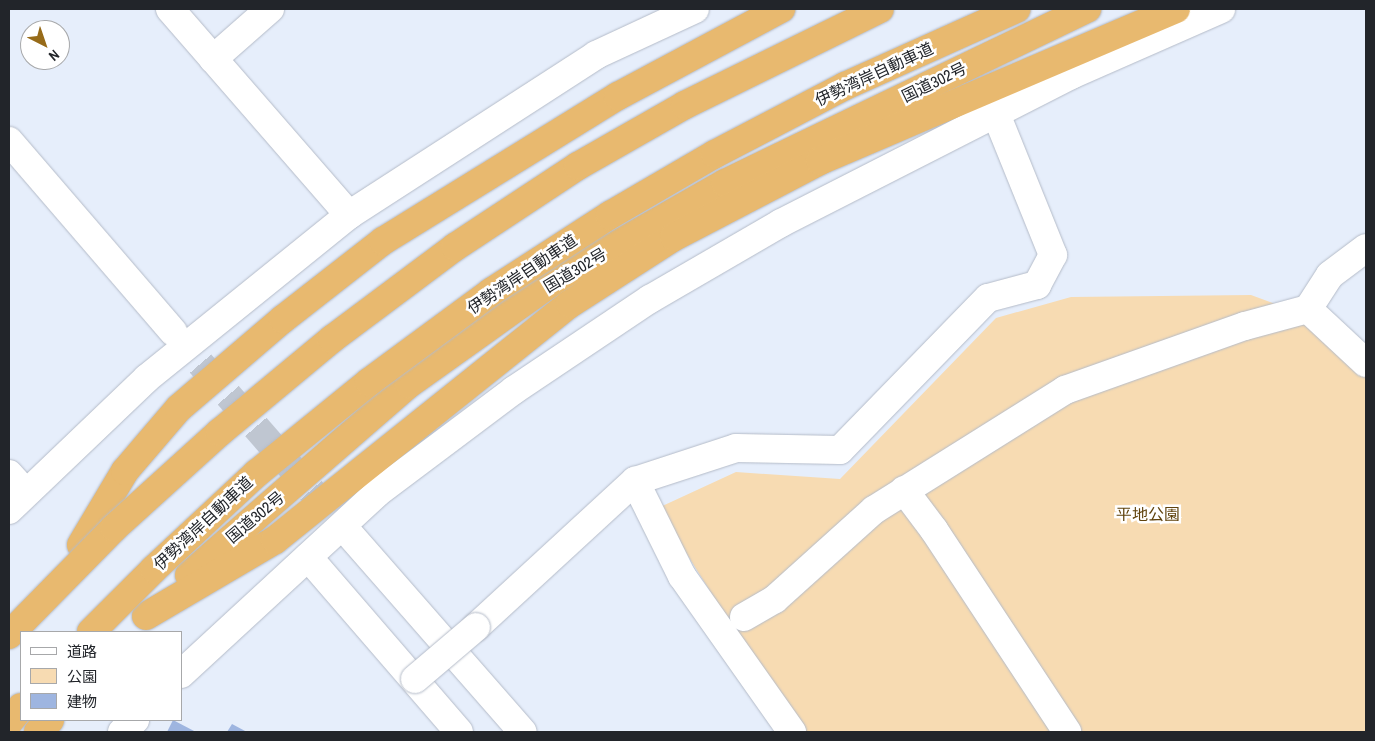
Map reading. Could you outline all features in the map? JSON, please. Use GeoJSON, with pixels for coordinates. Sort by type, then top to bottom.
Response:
{"type":"FeatureCollection","features":[{"type":"Feature","properties":{"kind":"highway"},"geometry":{"type":"LineString","coordinates":[[80,545],[125,471],[179,408],[283,319],[383,241],[618,96],[781,9]]}},
{"type":"Feature","properties":{"kind":"highway"},"geometry":{"type":"LineString","coordinates":[[9,623],[80,545],[147,493],[227,418],[358,314],[466,234],[581,157],[670,108],[866,9]]}},
{"type":"Feature","properties":{"kind":"highway"},"geometry":{"type":"LineString","coordinates":[[9,635],[114,528],[220,432],[332,339],[455,247],[578,166],[677,110],[880,9]]}},
{"type":"Feature","properties":{"kind":"highway","name":"伊勢湾岸自動車道"},"geometry":{"type":"LineString","coordinates":[[92,631],[154,569],[257,473],[368,382],[492,292],[610,215],[715,154],[845,86],[1016,9]]}},
{"type":"Feature","properties":{"kind":"highway","name":"国道302号"},"geometry":{"type":"LineString","coordinates":[[138,624],[224,543],[409,384],[556,279],[725,183],[1087,9]]}},
{"type":"Feature","properties":{"kind":"highway"},"geometry":{"type":"LineString","coordinates":[[138,624],[275,540],[570,304],[674,237],[820,161],[1176,9]]}},
{"type":"Feature","properties":{"kind":"highway"},"geometry":{"type":"LineString","coordinates":[[9,722],[20,708]]}},
{"type":"Feature","properties":{"kind":"highway"},"geometry":{"type":"LineString","coordinates":[[38,732],[49,721]]}},
{"type":"Feature","properties":{"kind":"street"},"geometry":{"type":"LineString","coordinates":[[170,9],[349,215]]}},
{"type":"Feature","properties":{"kind":"street"},"geometry":{"type":"LineString","coordinates":[[213,59],[270,9]]}},
{"type":"Feature","properties":{"kind":"street"},"geometry":{"type":"LineString","coordinates":[[14,492],[148,378],[349,215],[596,55],[695,9]]}},
{"type":"Feature","properties":{"kind":"street"},"geometry":{"type":"LineString","coordinates":[[182,673],[377,493],[514,390],[650,299],[781,223],[1071,75],[1221,9]]}},
{"type":"Feature","properties":{"kind":"street"},"geometry":{"type":"LineString","coordinates":[[415,679],[476,627],[635,481],[736,448],[840,450],[988,298],[1037,285],[1053,255],[996,114]]}},
{"type":"Feature","properties":{"kind":"street"},"geometry":{"type":"LineString","coordinates":[[9,140],[173,332]]}},
{"type":"Feature","properties":{"kind":"street"},"geometry":{"type":"LineString","coordinates":[[744,617],[775,599],[874,510],[1065,390],[1245,326],[1308,308],[1330,275],[1366,248]]}},
{"type":"Feature","properties":{"kind":"street"},"geometry":{"type":"LineString","coordinates":[[1308,308],[1366,363]]}},
{"type":"Feature","properties":{"kind":"street"},"geometry":{"type":"LineString","coordinates":[[635,481],[682,576],[792,732]]}},
{"type":"Feature","properties":{"kind":"street"},"geometry":{"type":"LineString","coordinates":[[904,490],[934,530],[1066,732]]}},
{"type":"Feature","properties":{"kind":"street"},"geometry":{"type":"LineString","coordinates":[[352,537],[523,732]]}},
{"type":"Feature","properties":{"kind":"street"},"geometry":{"type":"LineString","coordinates":[[308,557],[459,732]]}},
{"type":"Feature","properties":{"kind":"street"},"geometry":{"type":"LineString","coordinates":[[122,732],[133,721]]}},
{"type":"Feature","properties":{"kind":"green space","name":"平地公園"},"geometry":{"type":"Polygon","coordinates":[[[1251,295],[1314,318],[1366,362],[1366,732],[806,732],[770,687],[658,508],[736,472],[840,479],[996,318],[1071,297],[1251,295]]]}},
{"type":"Feature","properties":{"kind":"building"},"geometry":{"type":"Polygon","coordinates":[[[172,721],[175,721],[196,732],[167,732],[172,721]]]}},
{"type":"Feature","properties":{"kind":"building"},"geometry":{"type":"Polygon","coordinates":[[[232,724],[247,732],[227,732],[232,724]]]}},
{"type":"Feature","properties":{"kind":"tunnel"},"geometry":{"type":"LineString","coordinates":[[173,332],[352,537]]}}]}
